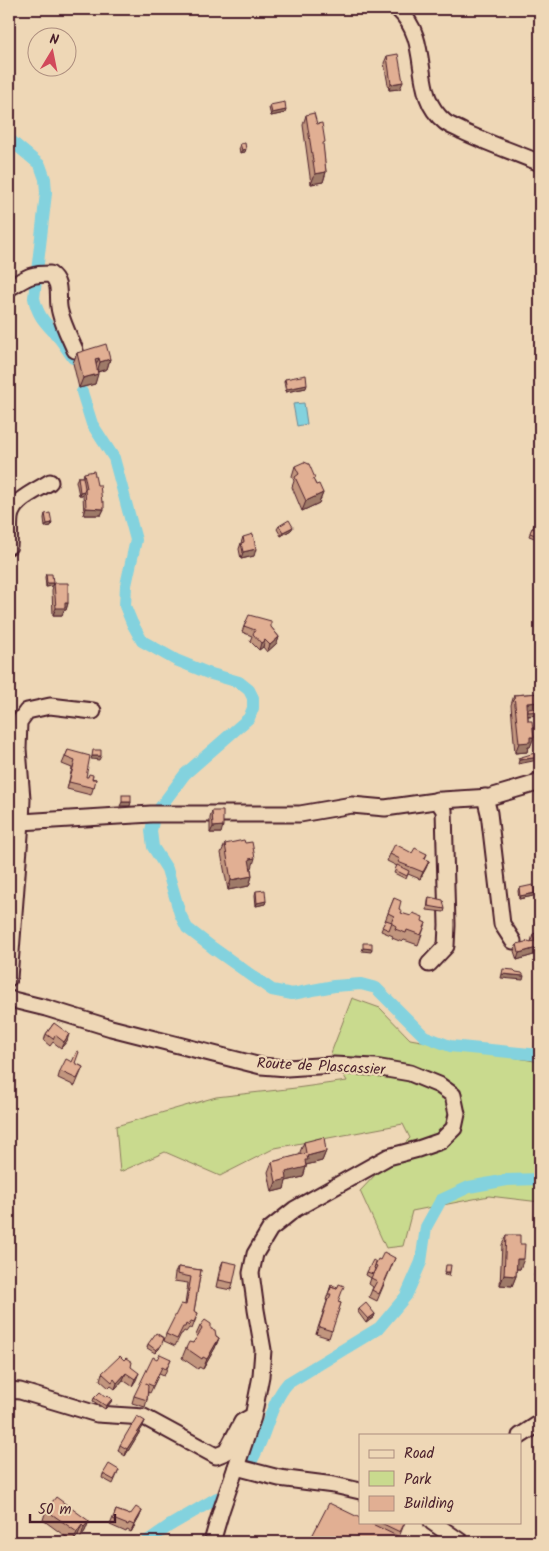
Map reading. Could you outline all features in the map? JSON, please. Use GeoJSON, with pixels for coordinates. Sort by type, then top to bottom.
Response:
{"type":"FeatureCollection","features":[{"type":"Feature","properties":{"kind":"street"},"geometry":{"type":"LineString","coordinates":[[398,9],[407,17],[414,31],[420,50],[425,92],[433,109],[446,123],[540,163]]}},
{"type":"Feature","properties":{"kind":"street"},"geometry":{"type":"LineString","coordinates":[[9,288],[24,278],[36,275],[50,274],[56,278],[59,290],[59,311],[75,350]]}},
{"type":"Feature","properties":{"kind":"street"},"geometry":{"type":"LineString","coordinates":[[9,546],[10,516],[14,506],[29,494],[50,482]]}},
{"type":"Feature","properties":{"kind":"street"},"geometry":{"type":"LineString","coordinates":[[9,978],[22,799],[18,749],[19,722],[27,711],[50,706],[93,711]]}},
{"type":"Feature","properties":{"kind":"street"},"geometry":{"type":"LineString","coordinates":[[21,822],[151,814],[300,814],[352,805],[385,808],[437,800],[485,798],[534,784],[540,780]]}},
{"type":"Feature","properties":{"kind":"street"},"geometry":{"type":"LineString","coordinates":[[485,798],[489,813],[502,924],[513,941]]}},
{"type":"Feature","properties":{"kind":"street"},"geometry":{"type":"LineString","coordinates":[[429,964],[446,946],[444,810],[437,800]]}},
{"type":"Feature","properties":{"kind":"street","name":"Route de Plascassier"},"geometry":{"type":"LineString","coordinates":[[9,999],[111,1028],[261,1066],[287,1068],[333,1065],[376,1067],[410,1073],[439,1084],[453,1095],[457,1114],[454,1128],[441,1142],[388,1157],[295,1209],[270,1229],[255,1254],[252,1273],[263,1350],[261,1376],[253,1417],[212,1542]]}},
{"type":"Feature","properties":{"kind":"street"},"geometry":{"type":"LineString","coordinates":[[9,1390],[20,1391],[97,1414],[144,1417],[216,1456],[226,1452],[242,1422],[253,1417]]}},
{"type":"Feature","properties":{"kind":"street"},"geometry":{"type":"LineString","coordinates":[[522,1435],[540,1423]]}},
{"type":"Feature","properties":{"kind":"street"},"geometry":{"type":"LineString","coordinates":[[236,1467],[279,1478],[334,1485],[359,1491]]}},
{"type":"Feature","properties":{"kind":"street"},"geometry":{"type":"LineString","coordinates":[[435,1524],[461,1542]]}},
{"type":"Feature","properties":{"kind":"green space"},"geometry":{"type":"Polygon","coordinates":[[[352,998],[380,1008],[410,1039],[540,1062],[540,1202],[489,1196],[412,1211],[403,1246],[386,1248],[360,1191],[410,1138],[403,1124],[275,1148],[220,1176],[165,1152],[120,1172],[116,1126],[216,1097],[347,1081],[331,1053],[352,998]]]}},
{"type":"Feature","properties":{"kind":"water"},"geometry":{"type":"Polygon","coordinates":[[[304,403],[307,424],[297,426],[293,404],[304,403]]]}},
{"type":"Feature","properties":{"kind":"building"},"geometry":{"type":"Polygon","coordinates":[[[398,54],[403,82],[391,84],[387,56],[398,54]]]}},
{"type":"Feature","properties":{"kind":"building"},"geometry":{"type":"Polygon","coordinates":[[[285,102],[286,110],[272,113],[270,105],[285,102]]]}},
{"type":"Feature","properties":{"kind":"building"},"geometry":{"type":"Polygon","coordinates":[[[314,113],[317,124],[322,123],[326,172],[315,174],[306,115],[314,113]]]}},
{"type":"Feature","properties":{"kind":"building"},"geometry":{"type":"Polygon","coordinates":[[[245,143],[246,149],[242,150],[240,144],[245,143]]]}},
{"type":"Feature","properties":{"kind":"building"},"geometry":{"type":"Polygon","coordinates":[[[106,344],[110,359],[100,362],[99,358],[95,359],[98,374],[83,378],[77,353],[106,344]]]}},
{"type":"Feature","properties":{"kind":"building"},"geometry":{"type":"Polygon","coordinates":[[[306,375],[307,385],[287,389],[285,379],[306,375]]]}},
{"type":"Feature","properties":{"kind":"building"},"geometry":{"type":"Polygon","coordinates":[[[304,462],[309,464],[315,478],[313,479],[316,485],[319,484],[323,493],[306,501],[295,477],[299,474],[295,466],[304,462]]]}},
{"type":"Feature","properties":{"kind":"building"},"geometry":{"type":"Polygon","coordinates":[[[94,471],[97,485],[100,485],[104,509],[86,508],[85,488],[87,488],[84,473],[94,471]]]}},
{"type":"Feature","properties":{"kind":"building"},"geometry":{"type":"Polygon","coordinates":[[[78,477],[83,477],[84,491],[80,492],[78,477]]]}},
{"type":"Feature","properties":{"kind":"building"},"geometry":{"type":"Polygon","coordinates":[[[540,508],[540,523],[536,521],[540,508]]]}},
{"type":"Feature","properties":{"kind":"building"},"geometry":{"type":"Polygon","coordinates":[[[50,513],[52,523],[47,524],[45,514],[50,513]]]}},
{"type":"Feature","properties":{"kind":"building"},"geometry":{"type":"Polygon","coordinates":[[[289,520],[293,527],[283,532],[279,526],[289,520]]]}},
{"type":"Feature","properties":{"kind":"building"},"geometry":{"type":"Polygon","coordinates":[[[532,528],[540,531],[540,537],[530,533],[532,528]]]}},
{"type":"Feature","properties":{"kind":"building"},"geometry":{"type":"Polygon","coordinates":[[[253,534],[256,549],[243,552],[241,543],[244,542],[243,537],[253,534]]]}},
{"type":"Feature","properties":{"kind":"building"},"geometry":{"type":"Polygon","coordinates":[[[46,574],[52,574],[53,583],[47,583],[46,574]]]}},
{"type":"Feature","properties":{"kind":"building"},"geometry":{"type":"Polygon","coordinates":[[[54,583],[68,583],[68,603],[65,603],[65,608],[56,608],[54,583]]]}},
{"type":"Feature","properties":{"kind":"building"},"geometry":{"type":"Polygon","coordinates":[[[249,615],[271,621],[271,627],[279,637],[270,645],[265,640],[261,643],[253,634],[255,630],[244,626],[249,615]]]}},
{"type":"Feature","properties":{"kind":"building"},"geometry":{"type":"Polygon","coordinates":[[[540,693],[540,702],[527,703],[528,721],[532,721],[534,737],[530,737],[530,742],[519,743],[514,695],[540,693]]]}},
{"type":"Feature","properties":{"kind":"building"},"geometry":{"type":"Polygon","coordinates":[[[540,708],[540,711],[528,712],[528,709],[540,708]]]}},
{"type":"Feature","properties":{"kind":"building"},"geometry":{"type":"Polygon","coordinates":[[[68,750],[90,756],[86,777],[89,774],[93,775],[92,779],[96,779],[94,788],[69,782],[75,761],[65,757],[68,750]]]}},
{"type":"Feature","properties":{"kind":"building"},"geometry":{"type":"Polygon","coordinates":[[[93,750],[101,750],[101,756],[92,756],[93,750]]]}},
{"type":"Feature","properties":{"kind":"building"},"geometry":{"type":"Polygon","coordinates":[[[538,752],[540,757],[519,760],[518,758],[538,752]]]}},
{"type":"Feature","properties":{"kind":"building"},"geometry":{"type":"Polygon","coordinates":[[[122,795],[131,795],[131,802],[122,802],[122,795]]]}},
{"type":"Feature","properties":{"kind":"building"},"geometry":{"type":"Polygon","coordinates":[[[212,811],[223,811],[223,826],[213,827],[212,811]]]}},
{"type":"Feature","properties":{"kind":"building"},"geometry":{"type":"Polygon","coordinates":[[[244,840],[245,843],[252,842],[255,858],[249,859],[252,876],[231,880],[225,844],[244,840]]]}},
{"type":"Feature","properties":{"kind":"building"},"geometry":{"type":"Polygon","coordinates":[[[395,844],[412,853],[415,848],[427,854],[424,859],[429,861],[423,872],[398,862],[400,859],[390,854],[395,844]]]}},
{"type":"Feature","properties":{"kind":"building"},"geometry":{"type":"Polygon","coordinates":[[[397,865],[409,871],[407,876],[395,870],[397,865]]]}},
{"type":"Feature","properties":{"kind":"building"},"geometry":{"type":"Polygon","coordinates":[[[533,885],[535,893],[520,896],[519,888],[533,885]]]}},
{"type":"Feature","properties":{"kind":"building"},"geometry":{"type":"Polygon","coordinates":[[[265,890],[266,901],[257,903],[256,891],[265,890]]]}},
{"type":"Feature","properties":{"kind":"building"},"geometry":{"type":"Polygon","coordinates":[[[429,897],[443,900],[445,909],[428,906],[429,897]]]}},
{"type":"Feature","properties":{"kind":"building"},"geometry":{"type":"Polygon","coordinates":[[[394,898],[401,901],[399,909],[402,911],[401,913],[411,916],[413,913],[423,917],[422,921],[426,923],[421,935],[407,930],[406,933],[395,929],[396,926],[391,923],[394,916],[388,913],[394,898]]]}},
{"type":"Feature","properties":{"kind":"building"},"geometry":{"type":"Polygon","coordinates":[[[386,920],[392,922],[389,930],[382,927],[386,920]]]}},
{"type":"Feature","properties":{"kind":"building"},"geometry":{"type":"Polygon","coordinates":[[[540,932],[540,947],[519,953],[517,944],[535,941],[533,934],[540,932]]]}},
{"type":"Feature","properties":{"kind":"building"},"geometry":{"type":"Polygon","coordinates":[[[363,943],[372,943],[372,949],[363,948],[363,943]]]}},
{"type":"Feature","properties":{"kind":"building"},"geometry":{"type":"Polygon","coordinates":[[[503,969],[514,970],[522,973],[524,976],[502,974],[503,969]]]}},
{"type":"Feature","properties":{"kind":"building"},"geometry":{"type":"Polygon","coordinates":[[[54,1023],[69,1034],[64,1042],[55,1035],[53,1039],[46,1034],[54,1023]]]}},
{"type":"Feature","properties":{"kind":"building"},"geometry":{"type":"Polygon","coordinates":[[[77,1051],[79,1052],[75,1063],[83,1067],[77,1079],[60,1071],[66,1059],[72,1062],[77,1051]]]}},
{"type":"Feature","properties":{"kind":"building"},"geometry":{"type":"Polygon","coordinates":[[[324,1137],[326,1151],[307,1156],[308,1160],[305,1160],[306,1167],[286,1172],[287,1179],[276,1182],[272,1162],[306,1153],[304,1142],[324,1137]]]}},
{"type":"Feature","properties":{"kind":"building"},"geometry":{"type":"Polygon","coordinates":[[[540,1219],[540,1238],[539,1238],[540,1219]]]}},
{"type":"Feature","properties":{"kind":"building"},"geometry":{"type":"Polygon","coordinates":[[[506,1235],[520,1235],[520,1244],[525,1244],[524,1259],[517,1259],[516,1276],[504,1275],[506,1235]]]}},
{"type":"Feature","properties":{"kind":"building"},"geometry":{"type":"Polygon","coordinates":[[[384,1252],[395,1258],[379,1294],[372,1290],[377,1281],[371,1278],[378,1259],[380,1260],[384,1252]]]}},
{"type":"Feature","properties":{"kind":"building"},"geometry":{"type":"Polygon","coordinates":[[[373,1260],[376,1262],[373,1274],[367,1272],[373,1260]]]}},
{"type":"Feature","properties":{"kind":"building"},"geometry":{"type":"Polygon","coordinates":[[[223,1261],[237,1264],[233,1283],[219,1280],[223,1261]]]}},
{"type":"Feature","properties":{"kind":"building"},"geometry":{"type":"Polygon","coordinates":[[[446,1265],[451,1265],[450,1272],[445,1272],[446,1265]]]}},
{"type":"Feature","properties":{"kind":"building"},"geometry":{"type":"Polygon","coordinates":[[[178,1267],[201,1270],[194,1311],[198,1313],[194,1322],[191,1321],[189,1326],[186,1324],[183,1327],[177,1339],[166,1334],[181,1304],[186,1305],[191,1277],[177,1274],[178,1267]]]}},
{"type":"Feature","properties":{"kind":"building"},"geometry":{"type":"Polygon","coordinates":[[[536,1267],[540,1267],[539,1273],[535,1272],[536,1267]]]}},
{"type":"Feature","properties":{"kind":"building"},"geometry":{"type":"Polygon","coordinates":[[[339,1284],[344,1286],[338,1302],[341,1303],[332,1331],[319,1327],[331,1294],[328,1294],[331,1287],[337,1289],[339,1284]]]}},
{"type":"Feature","properties":{"kind":"building"},"geometry":{"type":"Polygon","coordinates":[[[366,1303],[375,1314],[368,1319],[359,1309],[366,1303]]]}},
{"type":"Feature","properties":{"kind":"building"},"geometry":{"type":"Polygon","coordinates":[[[205,1320],[211,1324],[211,1329],[215,1330],[216,1336],[219,1338],[207,1359],[203,1357],[202,1359],[186,1348],[189,1342],[193,1343],[202,1329],[200,1326],[205,1320]]]}},
{"type":"Feature","properties":{"kind":"building"},"geometry":{"type":"Polygon","coordinates":[[[156,1333],[164,1338],[161,1346],[156,1350],[148,1344],[156,1333]]]}},
{"type":"Feature","properties":{"kind":"building"},"geometry":{"type":"Polygon","coordinates":[[[160,1354],[171,1359],[166,1369],[162,1367],[153,1386],[146,1383],[148,1386],[147,1400],[134,1396],[153,1357],[157,1359],[160,1354]]]}},
{"type":"Feature","properties":{"kind":"building"},"geometry":{"type":"Polygon","coordinates":[[[120,1356],[124,1360],[126,1358],[132,1362],[131,1367],[139,1373],[135,1379],[126,1373],[117,1383],[114,1379],[112,1382],[102,1373],[120,1356]]]}},
{"type":"Feature","properties":{"kind":"building"},"geometry":{"type":"Polygon","coordinates":[[[100,1392],[112,1399],[106,1406],[94,1398],[100,1392]]]}},
{"type":"Feature","properties":{"kind":"building"},"geometry":{"type":"Polygon","coordinates":[[[137,1416],[145,1421],[127,1449],[120,1445],[137,1416]]]}},
{"type":"Feature","properties":{"kind":"building"},"geometry":{"type":"Polygon","coordinates":[[[109,1464],[119,1470],[114,1480],[103,1474],[109,1464]]]}},
{"type":"Feature","properties":{"kind":"building"},"geometry":{"type":"Polygon","coordinates":[[[56,1497],[89,1521],[84,1527],[82,1525],[77,1532],[46,1510],[56,1497]]]}},
{"type":"Feature","properties":{"kind":"building"},"geometry":{"type":"Polygon","coordinates":[[[329,1503],[359,1518],[359,1524],[372,1524],[399,1537],[396,1542],[309,1542],[329,1503]]]}},
{"type":"Feature","properties":{"kind":"building"},"geometry":{"type":"Polygon","coordinates":[[[136,1507],[142,1511],[134,1525],[129,1523],[128,1525],[113,1519],[116,1510],[130,1515],[136,1507]]]}},
{"type":"Feature","properties":{"kind":"building"},"geometry":{"type":"Polygon","coordinates":[[[383,1524],[404,1524],[400,1532],[383,1524]]]}},
{"type":"Feature","properties":{"kind":"waterway"},"geometry":{"type":"LineString","coordinates":[[9,139],[40,165],[45,179],[46,193],[34,298],[41,316],[73,358]]}},
{"type":"Feature","properties":{"kind":"waterway"},"geometry":{"type":"LineString","coordinates":[[82,392],[92,424],[114,458],[136,540],[126,585],[125,606],[142,641],[176,660],[208,673],[239,682],[249,690],[253,698],[253,708],[249,718],[185,774],[156,813]]}},
{"type":"Feature","properties":{"kind":"waterway"},"geometry":{"type":"LineString","coordinates":[[154,817],[151,831],[153,847],[167,869],[180,914],[187,928],[272,990],[292,994],[334,986],[361,984],[376,988],[424,1036],[450,1046],[540,1055]]}},
{"type":"Feature","properties":{"kind":"waterway"},"geometry":{"type":"LineString","coordinates":[[249,1465],[255,1455],[271,1412],[288,1383],[379,1328],[406,1296],[421,1262],[426,1227],[441,1200],[469,1187],[507,1180],[540,1179]]}},
{"type":"Feature","properties":{"kind":"waterway"},"geometry":{"type":"LineString","coordinates":[[146,1542],[217,1498]]}}]}
